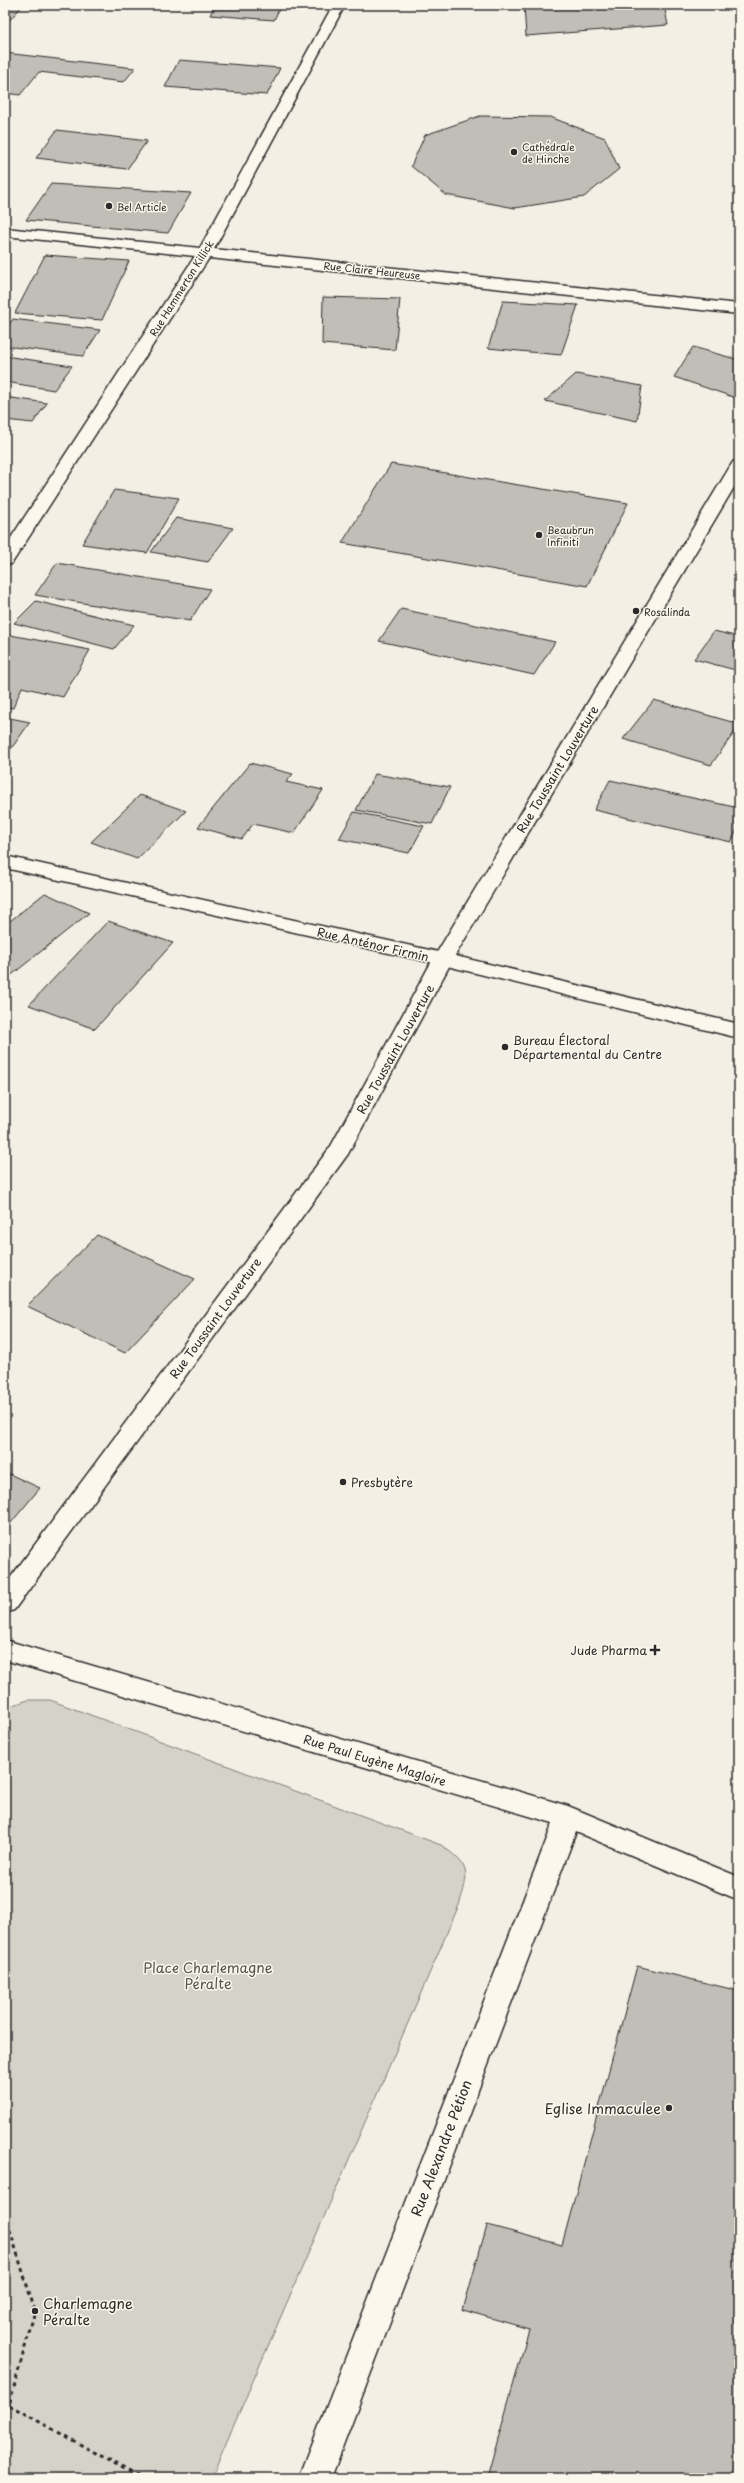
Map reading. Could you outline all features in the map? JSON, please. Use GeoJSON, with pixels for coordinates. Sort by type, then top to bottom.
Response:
{"type":"FeatureCollection","features":[{"type":"Feature","properties":{"kind":"street","name":"Rue Hammerton Killick"},"geometry":{"type":"LineString","coordinates":[[5,560],[205,252],[328,22],[339,5]]}},
{"type":"Feature","properties":{"kind":"street","name":"Rue Claire Heureuse"},"geometry":{"type":"LineString","coordinates":[[5,232],[739,309]]}},
{"type":"Feature","properties":{"kind":"street","name":"Rue Toussaint Louverture"},"geometry":{"type":"LineString","coordinates":[[5,1603],[340,1149],[443,960],[739,465]]}},
{"type":"Feature","properties":{"kind":"street","name":"Rue Anténor Firmin"},"geometry":{"type":"LineString","coordinates":[[5,862],[443,960],[739,1031]]}},
{"type":"Feature","properties":{"kind":"street","name":"Rue Paul Eugène Magloire"},"geometry":{"type":"LineString","coordinates":[[5,1650],[568,1817],[739,1889]]}},
{"type":"Feature","properties":{"kind":"street","name":"Rue Alexandre Pétion"},"geometry":{"type":"LineString","coordinates":[[315,2478],[568,1817]]}},
{"type":"Feature","properties":{"kind":"path"},"geometry":{"type":"LineString","coordinates":[[5,2224],[9,2227],[35,2311],[10,2404],[5,2410]]}},
{"type":"Feature","properties":{"kind":"path"},"geometry":{"type":"LineString","coordinates":[[10,2404],[141,2478]]}},
{"type":"Feature","properties":{"kind":"green space","name":"Place Charlemagne Péralte"},"geometry":{"type":"Polygon","coordinates":[[[28,1700],[50,1700],[441,1845],[458,1858],[465,1870],[465,1884],[459,1905],[211,2478],[5,2478],[5,1708],[28,1700]]]}},
{"type":"Feature","properties":{"kind":"building"},"geometry":{"type":"Polygon","coordinates":[[[5,5],[23,5],[7,23],[5,23],[5,5]]]}},
{"type":"Feature","properties":{"kind":"building"},"geometry":{"type":"Polygon","coordinates":[[[215,5],[281,5],[274,20],[210,15],[215,5]]]}},
{"type":"Feature","properties":{"kind":"building"},"geometry":{"type":"Polygon","coordinates":[[[524,5],[664,5],[668,25],[526,36],[524,5]]]}},
{"type":"Feature","properties":{"kind":"building"},"geometry":{"type":"Polygon","coordinates":[[[5,53],[135,68],[124,82],[39,72],[20,95],[5,93],[5,53]]]}},
{"type":"Feature","properties":{"kind":"building"},"geometry":{"type":"Polygon","coordinates":[[[179,60],[280,68],[267,95],[165,87],[179,60]]]}},
{"type":"Feature","properties":{"kind":"building","name":"Cathédrale de Hinche"},"geometry":{"type":"Polygon","coordinates":[[[480,116],[550,117],[605,138],[619,169],[584,197],[515,208],[446,195],[411,166],[425,135],[480,116]]]}},
{"type":"Feature","properties":{"kind":"building"},"geometry":{"type":"Polygon","coordinates":[[[57,130],[147,141],[127,169],[36,158],[57,130]]]}},
{"type":"Feature","properties":{"kind":"building","name":"Bel Article"},"geometry":{"type":"Polygon","coordinates":[[[51,184],[191,193],[168,233],[26,220],[51,184]]]}},
{"type":"Feature","properties":{"kind":"building"},"geometry":{"type":"Polygon","coordinates":[[[45,255],[129,261],[102,320],[15,313],[45,255]]]}},
{"type":"Feature","properties":{"kind":"building"},"geometry":{"type":"Polygon","coordinates":[[[323,297],[400,299],[395,350],[322,344],[323,297]]]}},
{"type":"Feature","properties":{"kind":"building"},"geometry":{"type":"Polygon","coordinates":[[[503,301],[578,305],[561,355],[488,348],[503,301]]]}},
{"type":"Feature","properties":{"kind":"building"},"geometry":{"type":"Polygon","coordinates":[[[13,319],[100,330],[83,356],[5,346],[5,331],[13,319]]]}},
{"type":"Feature","properties":{"kind":"building"},"geometry":{"type":"Polygon","coordinates":[[[693,347],[739,360],[739,394],[736,398],[674,377],[693,347]]]}},
{"type":"Feature","properties":{"kind":"building"},"geometry":{"type":"Polygon","coordinates":[[[5,356],[72,366],[54,390],[5,382],[5,356]]]}},
{"type":"Feature","properties":{"kind":"building"},"geometry":{"type":"Polygon","coordinates":[[[576,374],[642,386],[637,421],[545,401],[576,374]]]}},
{"type":"Feature","properties":{"kind":"building"},"geometry":{"type":"Polygon","coordinates":[[[5,397],[47,403],[33,423],[5,420],[5,397]]]}},
{"type":"Feature","properties":{"kind":"building"},"geometry":{"type":"Polygon","coordinates":[[[391,464],[628,503],[587,586],[342,543],[391,464]]]}},
{"type":"Feature","properties":{"kind":"building"},"geometry":{"type":"Polygon","coordinates":[[[114,490],[179,498],[147,553],[82,544],[114,490]]]}},
{"type":"Feature","properties":{"kind":"building"},"geometry":{"type":"Polygon","coordinates":[[[176,518],[233,528],[208,562],[151,552],[176,518]]]}},
{"type":"Feature","properties":{"kind":"building"},"geometry":{"type":"Polygon","coordinates":[[[57,563],[210,589],[190,621],[35,595],[57,563]]]}},
{"type":"Feature","properties":{"kind":"building"},"geometry":{"type":"Polygon","coordinates":[[[36,601],[134,625],[114,649],[14,623],[36,601]]]}},
{"type":"Feature","properties":{"kind":"building"},"geometry":{"type":"Polygon","coordinates":[[[401,609],[555,642],[534,675],[379,641],[401,609]]]}},
{"type":"Feature","properties":{"kind":"building"},"geometry":{"type":"Polygon","coordinates":[[[714,631],[739,637],[739,671],[694,659],[714,631]]]}},
{"type":"Feature","properties":{"kind":"building"},"geometry":{"type":"Polygon","coordinates":[[[5,634],[90,650],[63,697],[22,687],[13,708],[5,707],[5,634]]]}},
{"type":"Feature","properties":{"kind":"building"},"geometry":{"type":"Polygon","coordinates":[[[654,700],[739,724],[739,726],[711,765],[623,739],[654,700]]]}},
{"type":"Feature","properties":{"kind":"building"},"geometry":{"type":"Polygon","coordinates":[[[5,717],[30,722],[11,749],[5,748],[5,717]]]}},
{"type":"Feature","properties":{"kind":"building"},"geometry":{"type":"Polygon","coordinates":[[[250,763],[293,774],[286,782],[323,790],[294,833],[253,824],[242,839],[198,827],[250,763]]]}},
{"type":"Feature","properties":{"kind":"building"},"geometry":{"type":"Polygon","coordinates":[[[375,774],[450,787],[432,824],[356,810],[375,774]]]}},
{"type":"Feature","properties":{"kind":"building"},"geometry":{"type":"Polygon","coordinates":[[[610,780],[739,808],[739,826],[731,842],[594,810],[610,780]]]}},
{"type":"Feature","properties":{"kind":"building"},"geometry":{"type":"Polygon","coordinates":[[[140,795],[186,811],[137,859],[91,842],[140,795]]]}},
{"type":"Feature","properties":{"kind":"building"},"geometry":{"type":"Polygon","coordinates":[[[354,812],[424,826],[409,853],[339,839],[354,812]]]}},
{"type":"Feature","properties":{"kind":"building"},"geometry":{"type":"Polygon","coordinates":[[[45,893],[89,913],[9,977],[5,975],[5,925],[45,893]]]}},
{"type":"Feature","properties":{"kind":"building"},"geometry":{"type":"Polygon","coordinates":[[[108,921],[173,943],[95,1029],[29,1005],[108,921]]]}},
{"type":"Feature","properties":{"kind":"building"},"geometry":{"type":"Polygon","coordinates":[[[97,1235],[195,1279],[125,1353],[27,1306],[97,1235]]]}},
{"type":"Feature","properties":{"kind":"building"},"geometry":{"type":"Polygon","coordinates":[[[5,1472],[40,1488],[5,1530],[5,1472]]]}},
{"type":"Feature","properties":{"kind":"building","name":"Eglise Immaculee"},"geometry":{"type":"Polygon","coordinates":[[[637,1966],[739,1991],[739,2478],[487,2478],[529,2329],[463,2310],[487,2225],[562,2245],[637,1966]]]}},
{"type":"Feature","properties":{"kind":"place","name":"Cathédrale de Hinche"},"geometry":{"type":"Point","coordinates":[514,152]}},
{"type":"Feature","properties":{"kind":"place","name":"Bel Article"},"geometry":{"type":"Point","coordinates":[109,206]}},
{"type":"Feature","properties":{"kind":"place","name":"Beaubrun Infiniti"},"geometry":{"type":"Point","coordinates":[539,535]}},
{"type":"Feature","properties":{"kind":"place","name":"Rosalinda"},"geometry":{"type":"Point","coordinates":[636,611]}},
{"type":"Feature","properties":{"kind":"place","name":"Bureau Électoral Départemental du Centre"},"geometry":{"type":"Point","coordinates":[505,1047]}},
{"type":"Feature","properties":{"kind":"place","name":"Presbytère"},"geometry":{"type":"Point","coordinates":[343,1482]}},
{"type":"Feature","properties":{"kind":"place","name":"Jude Pharma"},"geometry":{"type":"Point","coordinates":[655,1650]}},
{"type":"Feature","properties":{"kind":"place","name":"Eglise Immaculee"},"geometry":{"type":"Point","coordinates":[669,2108]}},
{"type":"Feature","properties":{"kind":"place","name":"Charlemagne Péralte"},"geometry":{"type":"Point","coordinates":[35,2311]}}]}
